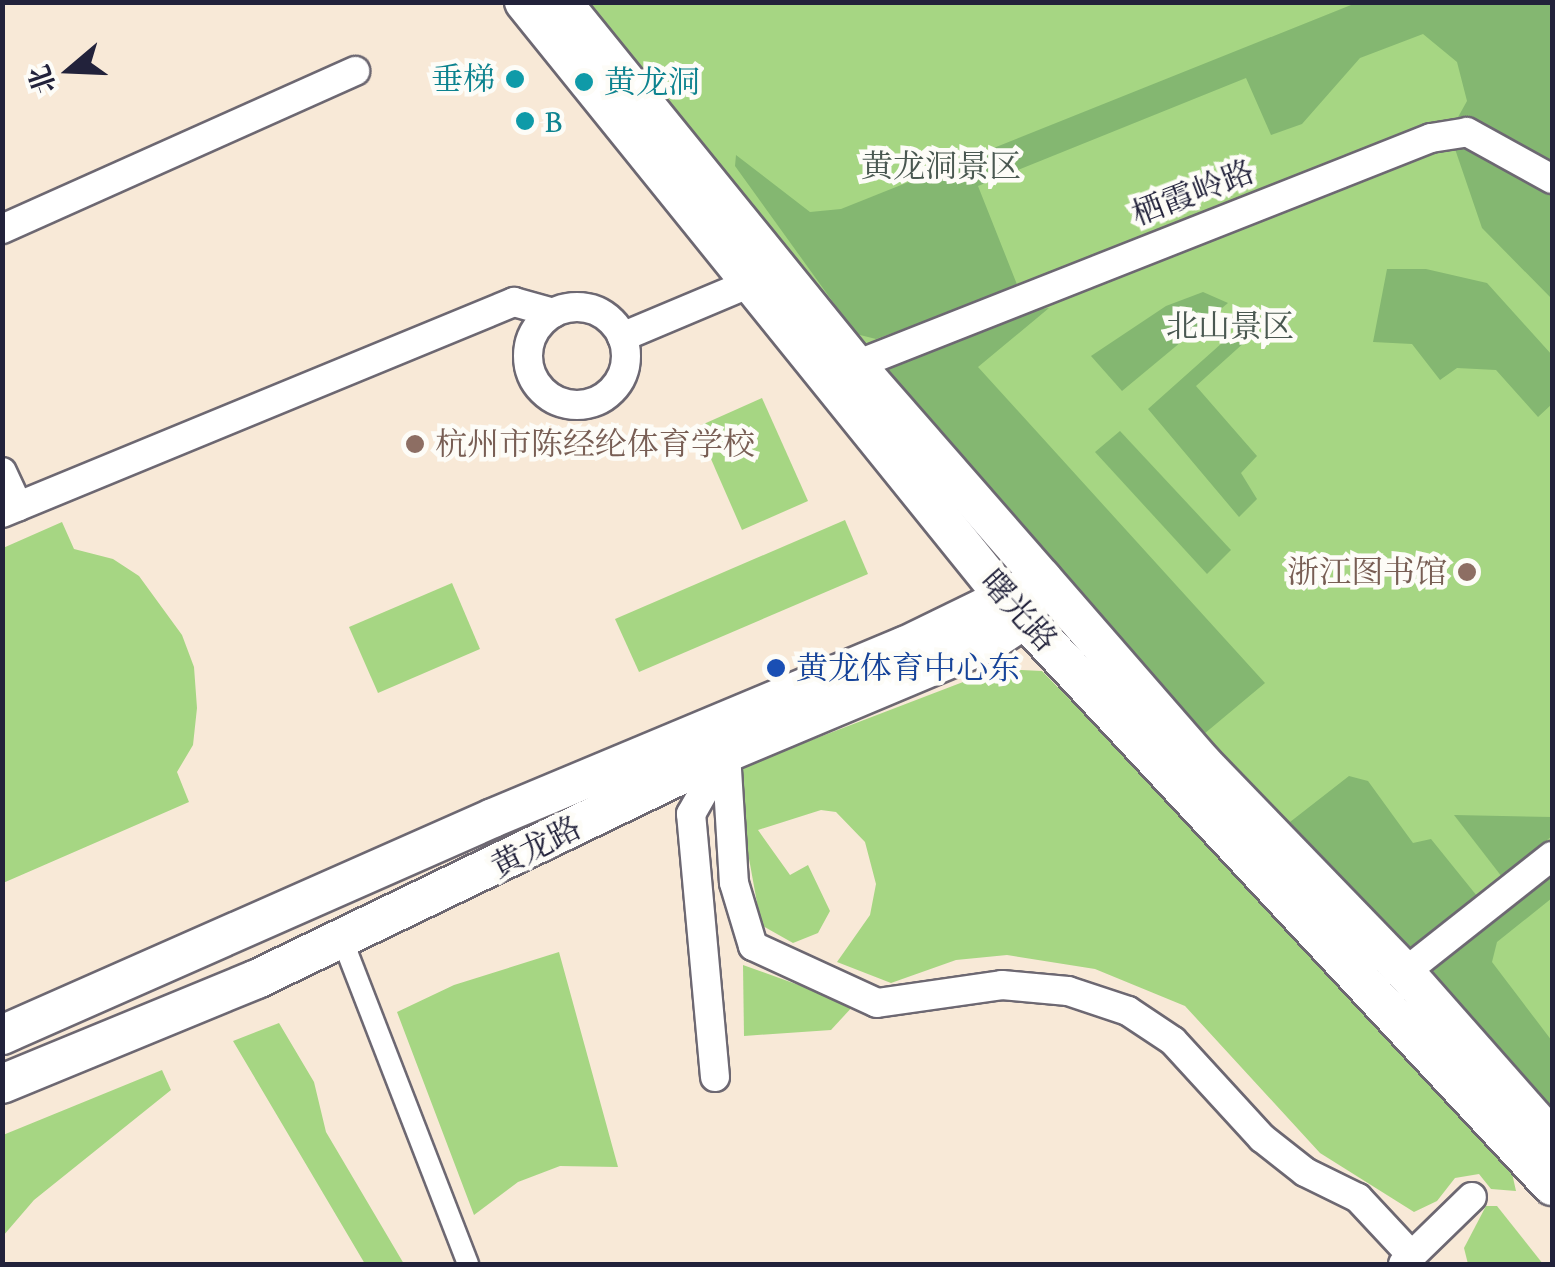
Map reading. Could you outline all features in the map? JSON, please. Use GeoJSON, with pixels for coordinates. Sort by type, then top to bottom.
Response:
{"type":"FeatureCollection","features":[{"type":"Feature","properties":{"kind":"main road","name":"曙光路"},"geometry":{"type":"LineString","coordinates":[[524,2],[748,284],[1015,609],[1552,1186]]}},
{"type":"Feature","properties":{"kind":"main road","name":"曙光路"},"geometry":{"type":"LineString","coordinates":[[562,2],[856,365],[1202,762],[1405,972],[1552,1139]]}},
{"type":"Feature","properties":{"kind":"main road"},"geometry":{"type":"LineString","coordinates":[[1015,609],[1042,578]]}},
{"type":"Feature","properties":{"kind":"main road","name":"黄龙路"},"geometry":{"type":"LineString","coordinates":[[2,1084],[228,991],[726,753],[990,642],[1015,609]]}},
{"type":"Feature","properties":{"kind":"main road","name":"黄龙路"},"geometry":{"type":"LineString","coordinates":[[2,1035],[205,946],[1015,609]]}},
{"type":"Feature","properties":{"kind":"main road"},"geometry":{"type":"LineString","coordinates":[[205,946],[226,948],[238,958],[238,974],[228,991]]}},
{"type":"Feature","properties":{"kind":"street"},"geometry":{"type":"LineString","coordinates":[[2,229],[355,71]]}},
{"type":"Feature","properties":{"kind":"street","name":"栖霞岭路"},"geometry":{"type":"LineString","coordinates":[[856,365],[1431,138],[1466,132],[1552,179]]}},
{"type":"Feature","properties":{"kind":"street"},"geometry":{"type":"LineString","coordinates":[[622,337],[748,284]]}},
{"type":"Feature","properties":{"kind":"street"},"geometry":{"type":"LineString","coordinates":[[2,472],[10,510],[514,302],[554,313],[585,308],[600,313],[622,337],[624,369],[607,396],[577,406],[561,403],[547,395],[529,368],[532,336],[554,313]]}},
{"type":"Feature","properties":{"kind":"street"},"geometry":{"type":"LineString","coordinates":[[715,1077],[691,814],[726,753]]}},
{"type":"Feature","properties":{"kind":"street"},"geometry":{"type":"LineString","coordinates":[[726,753],[734,882],[753,946],[876,1003],[1002,985],[1068,991],[1128,1011],[1173,1041],[1251,1127],[1304,1172],[1358,1198],[1408,1260],[1472,1197]]}},
{"type":"Feature","properties":{"kind":"street"},"geometry":{"type":"LineString","coordinates":[[1405,972],[1552,856]]}},
{"type":"Feature","properties":{"kind":"street"},"geometry":{"type":"LineString","coordinates":[[342,939],[468,1264]]}},
{"type":"Feature","properties":{"kind":"green space","name":"北山景区"},"geometry":{"type":"Polygon","coordinates":[[[550,3],[1552,3],[1552,1162],[1258,844],[550,3]]]}},
{"type":"Feature","properties":{"kind":"green space"},"geometry":{"type":"Polygon","coordinates":[[[1356,3],[1552,3],[1552,299],[1482,228],[1455,149],[1457,119],[1467,101],[1457,62],[1423,34],[1360,58],[1302,124],[1271,135],[1246,78],[978,186],[1018,287],[876,339],[856,334],[735,166],[736,155],[810,212],[841,209],[1356,3]]]}},
{"type":"Feature","properties":{"kind":"green space"},"geometry":{"type":"Polygon","coordinates":[[[1387,269],[1426,269],[1487,283],[1552,355],[1552,404],[1538,417],[1496,370],[1457,368],[1440,380],[1412,344],[1373,342],[1387,269]]]}},
{"type":"Feature","properties":{"kind":"green space"},"geometry":{"type":"Polygon","coordinates":[[[1203,292],[1228,303],[1122,391],[1091,356],[1166,306],[1203,292]]]}},
{"type":"Feature","properties":{"kind":"green space"},"geometry":{"type":"Polygon","coordinates":[[[1049,308],[978,367],[1265,683],[1198,739],[881,366],[1024,311],[1049,308]]]}},
{"type":"Feature","properties":{"kind":"green space"},"geometry":{"type":"Polygon","coordinates":[[[1250,318],[1267,322],[1196,386],[1257,456],[1241,473],[1257,499],[1239,517],[1148,409],[1250,318]]]}},
{"type":"Feature","properties":{"kind":"green space"},"geometry":{"type":"Polygon","coordinates":[[[762,398],[808,501],[742,530],[697,427],[762,398]]]}},
{"type":"Feature","properties":{"kind":"green space"},"geometry":{"type":"Polygon","coordinates":[[[1120,431],[1231,550],[1207,574],[1095,452],[1120,431]]]}},
{"type":"Feature","properties":{"kind":"green space"},"geometry":{"type":"Polygon","coordinates":[[[845,520],[868,574],[639,672],[615,619],[845,520]]]}},
{"type":"Feature","properties":{"kind":"green space"},"geometry":{"type":"Polygon","coordinates":[[[62,522],[74,549],[113,559],[139,576],[182,635],[194,667],[197,708],[193,745],[177,772],[189,802],[3,883],[3,548],[62,522]]]}},
{"type":"Feature","properties":{"kind":"green space"},"geometry":{"type":"Polygon","coordinates":[[[452,583],[480,649],[378,693],[349,627],[452,583]]]}},
{"type":"Feature","properties":{"kind":"green space"},"geometry":{"type":"Polygon","coordinates":[[[997,669],[1042,671],[1506,1146],[1516,1191],[1491,1189],[1479,1174],[1455,1178],[1437,1201],[1414,1212],[1320,1153],[1185,1006],[1095,969],[1007,955],[956,960],[891,983],[837,962],[870,915],[876,884],[865,842],[836,812],[821,810],[758,830],[790,875],[808,865],[830,911],[818,933],[793,943],[761,925],[733,770],[997,669]]]}},
{"type":"Feature","properties":{"kind":"green space"},"geometry":{"type":"Polygon","coordinates":[[[1349,776],[1368,781],[1413,843],[1431,839],[1477,896],[1411,949],[1290,822],[1349,776]]]}},
{"type":"Feature","properties":{"kind":"green space"},"geometry":{"type":"Polygon","coordinates":[[[1454,815],[1552,817],[1552,836],[1502,877],[1454,815]]]}},
{"type":"Feature","properties":{"kind":"green space"},"geometry":{"type":"Polygon","coordinates":[[[1552,873],[1552,898],[1497,942],[1492,962],[1552,1041],[1552,1118],[1431,972],[1552,873]]]}},
{"type":"Feature","properties":{"kind":"green space"},"geometry":{"type":"Polygon","coordinates":[[[559,952],[618,1167],[560,1166],[518,1182],[474,1215],[397,1012],[454,985],[559,952]]]}},
{"type":"Feature","properties":{"kind":"green space"},"geometry":{"type":"Polygon","coordinates":[[[743,965],[854,1005],[831,1030],[744,1036],[743,965]]]}},
{"type":"Feature","properties":{"kind":"green space"},"geometry":{"type":"Polygon","coordinates":[[[279,1023],[314,1082],[326,1132],[404,1264],[365,1264],[233,1041],[279,1023]]]}},
{"type":"Feature","properties":{"kind":"green space"},"geometry":{"type":"Polygon","coordinates":[[[162,1070],[171,1090],[34,1200],[3,1236],[3,1135],[162,1070]]]}},
{"type":"Feature","properties":{"kind":"green space"},"geometry":{"type":"Polygon","coordinates":[[[1486,1206],[1497,1206],[1543,1264],[1468,1264],[1464,1248],[1486,1206]]]}},
{"type":"Feature","properties":{"kind":"place","name":"垂梯"},"geometry":{"type":"Point","coordinates":[515,79]}},
{"type":"Feature","properties":{"kind":"place","name":"黄龙洞"},"geometry":{"type":"Point","coordinates":[584,82]}},
{"type":"Feature","properties":{"kind":"place","name":"B"},"geometry":{"type":"Point","coordinates":[525,121]}},
{"type":"Feature","properties":{"kind":"place","name":"杭州市陈经纶体育学校"},"geometry":{"type":"Point","coordinates":[415,444]}},
{"type":"Feature","properties":{"kind":"place","name":"浙江图书馆"},"geometry":{"type":"Point","coordinates":[1467,572]}},
{"type":"Feature","properties":{"kind":"place","name":"黄龙体育中心东"},"geometry":{"type":"Point","coordinates":[776,668]}},
{"type":"Feature","properties":{"kind":"park label","name":"黄龙洞景区"},"geometry":{"type":"Point","coordinates":[941,166]}}]}
